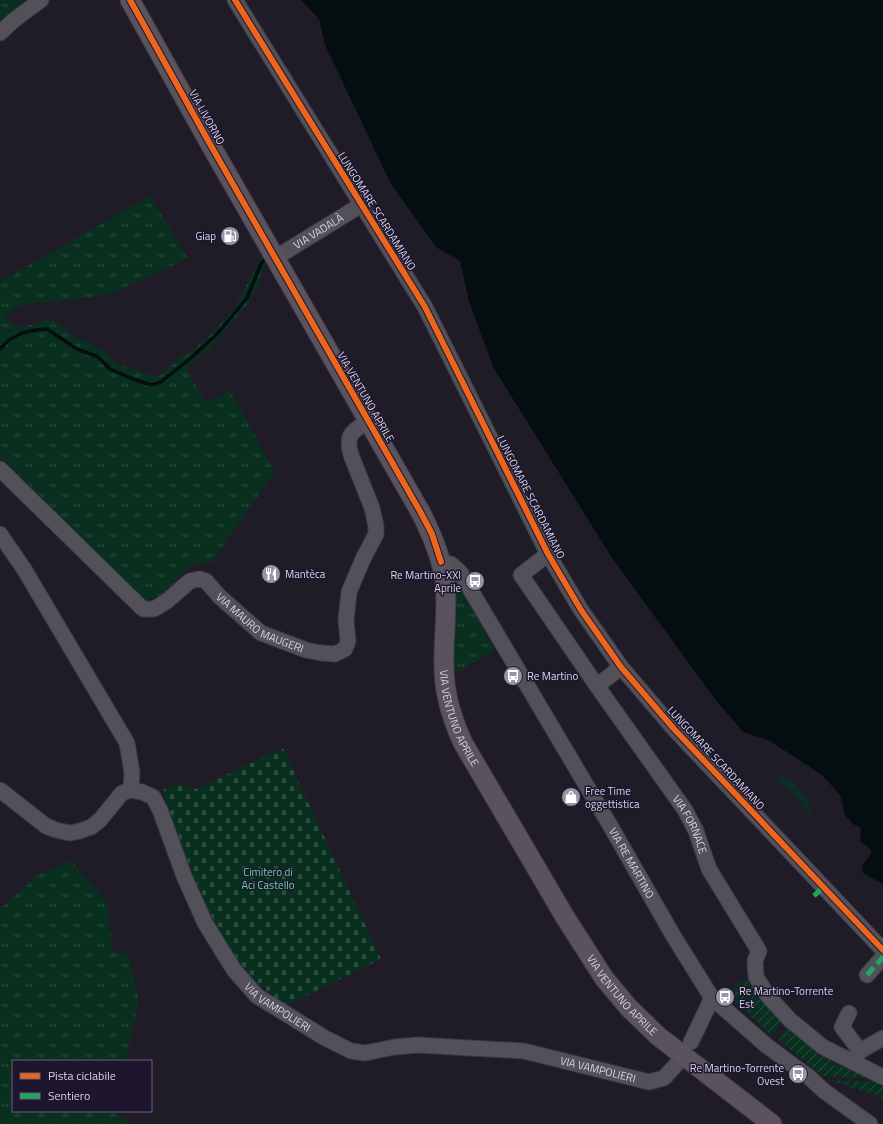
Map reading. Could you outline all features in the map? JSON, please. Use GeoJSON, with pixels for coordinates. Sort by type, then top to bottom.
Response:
{"type":"FeatureCollection","features":[{"type":"Feature","properties":{"kind":"main road","name":"VIA LIVORNO"},"geometry":{"type":"LineString","coordinates":[[130,0],[271,251]]}},
{"type":"Feature","properties":{"kind":"main road","name":"VIA VENTUNO APRILE"},"geometry":{"type":"LineString","coordinates":[[271,251],[432,534],[441,562],[445,582],[447,605],[444,666],[445,682],[455,727],[463,743],[565,917],[604,978],[629,1008],[658,1036],[688,1049],[772,1124]]}},
{"type":"Feature","properties":{"kind":"street"},"geometry":{"type":"LineString","coordinates":[[0,33],[14,20],[41,0]]}},
{"type":"Feature","properties":{"kind":"street","name":"LUNGOMARE SCARDAMIANO"},"geometry":{"type":"LineString","coordinates":[[235,0],[425,307],[548,554],[581,610],[621,667],[818,892],[883,950]]}},
{"type":"Feature","properties":{"kind":"street","name":"VIA VADALÀ"},"geometry":{"type":"LineString","coordinates":[[271,251],[361,205]]}},
{"type":"Feature","properties":{"kind":"street","name":"VIA MAURO MAUGERI"},"geometry":{"type":"LineString","coordinates":[[0,469],[143,609],[154,609],[167,601],[190,581],[199,578],[206,581],[220,597],[260,632],[306,650],[335,654],[345,649],[348,640],[346,620],[349,592],[363,559],[376,534],[376,526],[372,508],[350,455],[348,446],[349,438],[353,432],[368,421]]}},
{"type":"Feature","properties":{"kind":"street"},"geometry":{"type":"LineString","coordinates":[[0,534],[24,568],[127,743],[132,772],[132,790],[122,793],[100,820],[80,831],[70,833],[46,826],[0,790]]}},
{"type":"Feature","properties":{"kind":"street","name":"VIA FORNACE"},"geometry":{"type":"LineString","coordinates":[[548,554],[521,575],[597,686],[685,810],[696,831],[709,869],[759,951],[755,961],[756,978],[768,996],[790,1020],[823,1047],[856,1057],[883,1077]]}},
{"type":"Feature","properties":{"kind":"street","name":"VIA RE MARTINO"},"geometry":{"type":"LineString","coordinates":[[441,562],[451,564],[460,572],[611,827],[674,937],[712,998],[761,1041],[870,1124]]}},
{"type":"Feature","properties":{"kind":"street"},"geometry":{"type":"LineString","coordinates":[[597,686],[621,667]]}},
{"type":"Feature","properties":{"kind":"street","name":"VIA VAMPOLIERI"},"geometry":{"type":"LineString","coordinates":[[132,790],[142,792],[153,797],[160,810],[184,876],[205,923],[234,970],[257,996],[325,1038],[351,1051],[365,1053],[395,1047],[417,1045],[524,1051],[649,1082],[664,1078],[688,1049],[712,998]]}},
{"type":"Feature","properties":{"kind":"street"},"geometry":{"type":"LineString","coordinates":[[867,975],[883,957]]}},
{"type":"Feature","properties":{"kind":"street"},"geometry":{"type":"LineString","coordinates":[[849,1013],[842,1027],[856,1057],[883,1038]]}},
{"type":"Feature","properties":{"kind":"green space"},"geometry":{"type":"Polygon","coordinates":[[[0,0],[26,0],[0,21],[0,0]]]}},
{"type":"Feature","properties":{"kind":"green space"},"geometry":{"type":"Polygon","coordinates":[[[150,196],[188,258],[113,293],[70,300],[23,304],[5,314],[11,325],[25,327],[45,320],[55,321],[73,336],[102,349],[118,364],[156,377],[162,374],[178,359],[191,352],[215,330],[234,309],[262,256],[266,262],[257,287],[247,305],[211,347],[186,369],[207,403],[230,391],[275,472],[211,563],[193,564],[161,595],[146,600],[0,456],[0,282],[150,196]]]}},
{"type":"Feature","properties":{"kind":"green space"},"geometry":{"type":"Polygon","coordinates":[[[458,583],[489,635],[486,637],[494,647],[492,652],[454,674],[457,609],[454,590],[455,584],[458,583]]]}},
{"type":"Feature","properties":{"kind":"green space","name":"Cimitero di Aci Castello"},"geometry":{"type":"Polygon","coordinates":[[[283,748],[381,959],[285,1006],[249,976],[228,948],[208,909],[181,847],[163,790],[177,783],[197,789],[283,748]]]}},
{"type":"Feature","properties":{"kind":"green space"},"geometry":{"type":"Polygon","coordinates":[[[774,774],[789,779],[806,798],[813,816],[774,774]]]}},
{"type":"Feature","properties":{"kind":"green space"},"geometry":{"type":"Polygon","coordinates":[[[71,861],[108,904],[112,951],[129,955],[139,1001],[125,1060],[12,1060],[12,1112],[115,1112],[128,1124],[0,1124],[0,908],[37,875],[71,861]]]}},
{"type":"Feature","properties":{"kind":"green space"},"geometry":{"type":"Polygon","coordinates":[[[745,978],[783,1021],[771,1035],[728,994],[745,978]]]}},
{"type":"Feature","properties":{"kind":"green space"},"geometry":{"type":"Polygon","coordinates":[[[788,1026],[834,1064],[870,1078],[823,1076],[777,1039],[788,1026]]]}},
{"type":"Feature","properties":{"kind":"green space"},"geometry":{"type":"Polygon","coordinates":[[[828,1080],[883,1083],[883,1100],[876,1095],[828,1080]]]}},
{"type":"Feature","properties":{"kind":"shaded area"},"geometry":{"type":"Polygon","coordinates":[[[301,0],[883,0],[883,884],[863,873],[862,866],[871,854],[871,850],[860,841],[861,828],[853,824],[845,815],[840,795],[822,775],[770,741],[743,732],[715,699],[612,558],[493,367],[469,301],[460,261],[436,247],[391,184],[325,45],[319,19],[301,0]]]}},
{"type":"Feature","properties":{"kind":"waterway"},"geometry":{"type":"LineString","coordinates":[[0,349],[9,340],[22,333],[47,329],[77,349],[98,357],[110,369],[151,385],[161,382],[191,358],[218,333],[247,298],[261,264],[265,259]]}},
{"type":"Feature","properties":{"kind":"marked path"},"geometry":{"type":"LineString","coordinates":[[814,896],[823,887]]}},
{"type":"Feature","properties":{"kind":"marked path"},"geometry":{"type":"LineString","coordinates":[[867,975],[883,957]]}},
{"type":"Feature","properties":{"kind":"cycle path"},"geometry":{"type":"LineString","coordinates":[[130,0],[210,144],[421,513],[432,534],[441,562]]}},
{"type":"Feature","properties":{"kind":"cycle path"},"geometry":{"type":"LineString","coordinates":[[235,0],[425,307],[548,554],[581,610],[621,667],[674,729],[883,950]]}},
{"type":"Feature","properties":{"kind":"place","name":"Giap"},"geometry":{"type":"Point","coordinates":[230,236]}},
{"type":"Feature","properties":{"kind":"place","name":"Mantèca"},"geometry":{"type":"Point","coordinates":[271,574]}},
{"type":"Feature","properties":{"kind":"place","name":"Re Martino-XXI Aprile"},"geometry":{"type":"Point","coordinates":[475,581]}},
{"type":"Feature","properties":{"kind":"place","name":"Re Martino"},"geometry":{"type":"Point","coordinates":[513,676]}},
{"type":"Feature","properties":{"kind":"place","name":"Free Time oggettistica"},"geometry":{"type":"Point","coordinates":[571,797]}},
{"type":"Feature","properties":{"kind":"place","name":"Re Martino-Torrente Est"},"geometry":{"type":"Point","coordinates":[725,997]}},
{"type":"Feature","properties":{"kind":"place","name":"Re Martino-Torrente Ovest"},"geometry":{"type":"Point","coordinates":[798,1074]}}]}
